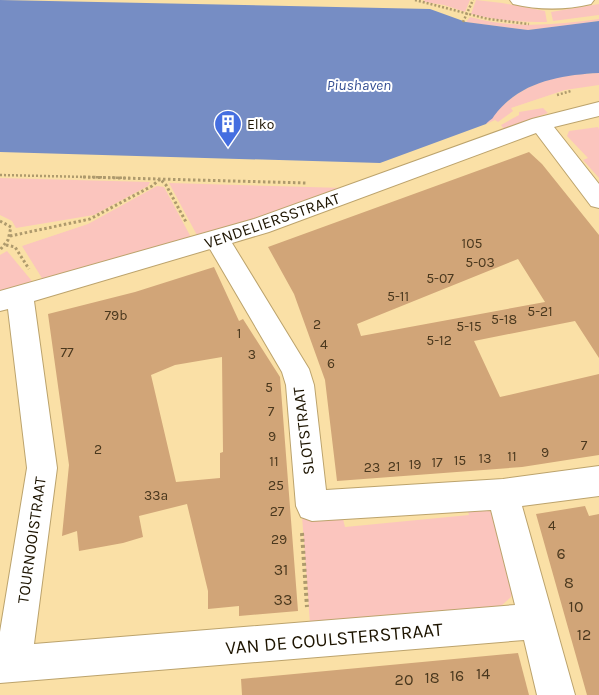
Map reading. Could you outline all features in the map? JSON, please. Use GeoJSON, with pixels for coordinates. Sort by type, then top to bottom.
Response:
{"type":"FeatureCollection","features":[{"type":"Feature","properties":{"kind":"street"},"geometry":{"type":"LineString","coordinates":[[520,0],[549,4],[585,0]]}},
{"type":"Feature","properties":{"kind":"street","name":"VENDELIERSSTRAAT"},"geometry":{"type":"LineString","coordinates":[[21,296],[260,226],[540,124],[599,109]]}},
{"type":"Feature","properties":{"kind":"street"},"geometry":{"type":"LineString","coordinates":[[540,124],[599,200]]}},
{"type":"Feature","properties":{"kind":"street","name":"SLOTSTRAAT"},"geometry":{"type":"LineString","coordinates":[[208,242],[295,370],[300,385],[312,506]]}},
{"type":"Feature","properties":{"kind":"street","name":"TOURNOOISTRAAT"},"geometry":{"type":"LineString","coordinates":[[7,664],[42,468],[21,296]]}},
{"type":"Feature","properties":{"kind":"street"},"geometry":{"type":"LineString","coordinates":[[312,506],[504,494],[599,481]]}},
{"type":"Feature","properties":{"kind":"street"},"geometry":{"type":"LineString","coordinates":[[504,494],[556,695]]}},
{"type":"Feature","properties":{"kind":"street","name":"VAN DE COULSTERSTRAAT"},"geometry":{"type":"LineString","coordinates":[[7,664],[536,621]]}},
{"type":"Feature","properties":{"kind":"path"},"geometry":{"type":"LineString","coordinates":[[463,22],[473,0]]}},
{"type":"Feature","properties":{"kind":"path"},"geometry":{"type":"LineString","coordinates":[[0,175],[316,183]]}},
{"type":"Feature","properties":{"kind":"path"},"geometry":{"type":"LineString","coordinates":[[160,178],[208,242]]}},
{"type":"Feature","properties":{"kind":"path"},"geometry":{"type":"LineString","coordinates":[[10,236],[90,219],[152,186],[160,178]]}},
{"type":"Feature","properties":{"kind":"path"},"geometry":{"type":"LineString","coordinates":[[0,221],[11,227],[6,245],[0,250]]}},
{"type":"Feature","properties":{"kind":"path"},"geometry":{"type":"LineString","coordinates":[[6,245],[15,247],[21,296]]}},
{"type":"Feature","properties":{"kind":"path"},"geometry":{"type":"LineString","coordinates":[[309,640],[301,516],[312,506]]}},
{"type":"Feature","properties":{"kind":"shaded area"},"geometry":{"type":"Polygon","coordinates":[[[424,0],[470,0],[465,12],[444,5],[424,2],[424,0]]]}},
{"type":"Feature","properties":{"kind":"shaded area"},"geometry":{"type":"Polygon","coordinates":[[[476,0],[545,11],[547,22],[509,21],[471,14],[476,0]]]}},
{"type":"Feature","properties":{"kind":"shaded area"},"geometry":{"type":"Polygon","coordinates":[[[599,4],[599,15],[553,21],[551,12],[599,4]]]}},
{"type":"Feature","properties":{"kind":"shaded area"},"geometry":{"type":"Polygon","coordinates":[[[470,17],[486,21],[534,25],[599,19],[599,21],[528,30],[466,22],[470,17]]]}},
{"type":"Feature","properties":{"kind":"shaded area"},"geometry":{"type":"Polygon","coordinates":[[[599,73],[599,85],[565,90],[511,108],[513,111],[498,122],[495,120],[486,124],[510,99],[533,85],[571,75],[599,73]]]}},
{"type":"Feature","properties":{"kind":"shaded area"},"geometry":{"type":"Polygon","coordinates":[[[543,108],[548,113],[504,129],[501,125],[519,115],[519,112],[543,108]]]}},
{"type":"Feature","properties":{"kind":"shaded area"},"geometry":{"type":"Polygon","coordinates":[[[598,127],[599,178],[583,160],[588,158],[567,136],[569,131],[598,127]]]}},
{"type":"Feature","properties":{"kind":"shaded area"},"geometry":{"type":"Polygon","coordinates":[[[0,178],[150,182],[148,186],[94,215],[16,228],[12,221],[0,215],[0,178]]]}},
{"type":"Feature","properties":{"kind":"shaded area"},"geometry":{"type":"Polygon","coordinates":[[[169,183],[344,188],[199,239],[169,183]]]}},
{"type":"Feature","properties":{"kind":"shaded area"},"geometry":{"type":"Polygon","coordinates":[[[157,186],[164,187],[193,241],[45,283],[22,246],[88,224],[157,186]]]}},
{"type":"Feature","properties":{"kind":"shaded area"},"geometry":{"type":"Polygon","coordinates":[[[7,251],[36,286],[0,294],[0,255],[7,251]]]}},
{"type":"Feature","properties":{"kind":"shaded area"},"geometry":{"type":"Polygon","coordinates":[[[466,506],[485,508],[492,513],[514,587],[511,597],[501,606],[310,624],[302,516],[342,515],[345,527],[469,515],[466,506]]]}},
{"type":"Feature","properties":{"kind":"water","name":"Piushaven"},"geometry":{"type":"Polygon","coordinates":[[[0,0],[430,9],[466,22],[528,30],[599,21],[599,73],[541,82],[515,95],[486,124],[380,163],[0,152],[0,0]]]}},
{"type":"Feature","properties":{"kind":"building"},"geometry":{"type":"Polygon","coordinates":[[[529,152],[542,164],[599,235],[599,358],[575,321],[474,341],[500,397],[599,374],[599,455],[522,467],[337,481],[325,380],[294,294],[268,247],[529,152]],[[518,259],[357,324],[361,336],[545,302],[518,259]]]}},
{"type":"Feature","properties":{"kind":"building"},"geometry":{"type":"Polygon","coordinates":[[[214,267],[239,321],[243,319],[280,377],[298,611],[239,616],[239,606],[208,609],[208,591],[187,504],[139,516],[143,537],[123,543],[79,551],[77,531],[62,536],[69,465],[48,314],[135,292],[214,267]],[[222,357],[175,365],[151,375],[176,482],[220,478],[220,453],[223,452],[222,357]]]}},
{"type":"Feature","properties":{"kind":"building"},"geometry":{"type":"Polygon","coordinates":[[[585,506],[589,516],[599,514],[599,695],[587,695],[536,514],[585,506]]]}},
{"type":"Feature","properties":{"kind":"building"},"geometry":{"type":"Polygon","coordinates":[[[518,653],[529,695],[242,695],[241,679],[518,653]]]}},
{"type":"Feature","properties":{"kind":"place","name":"Elko"},"geometry":{"type":"Point","coordinates":[228,148]}}]}
